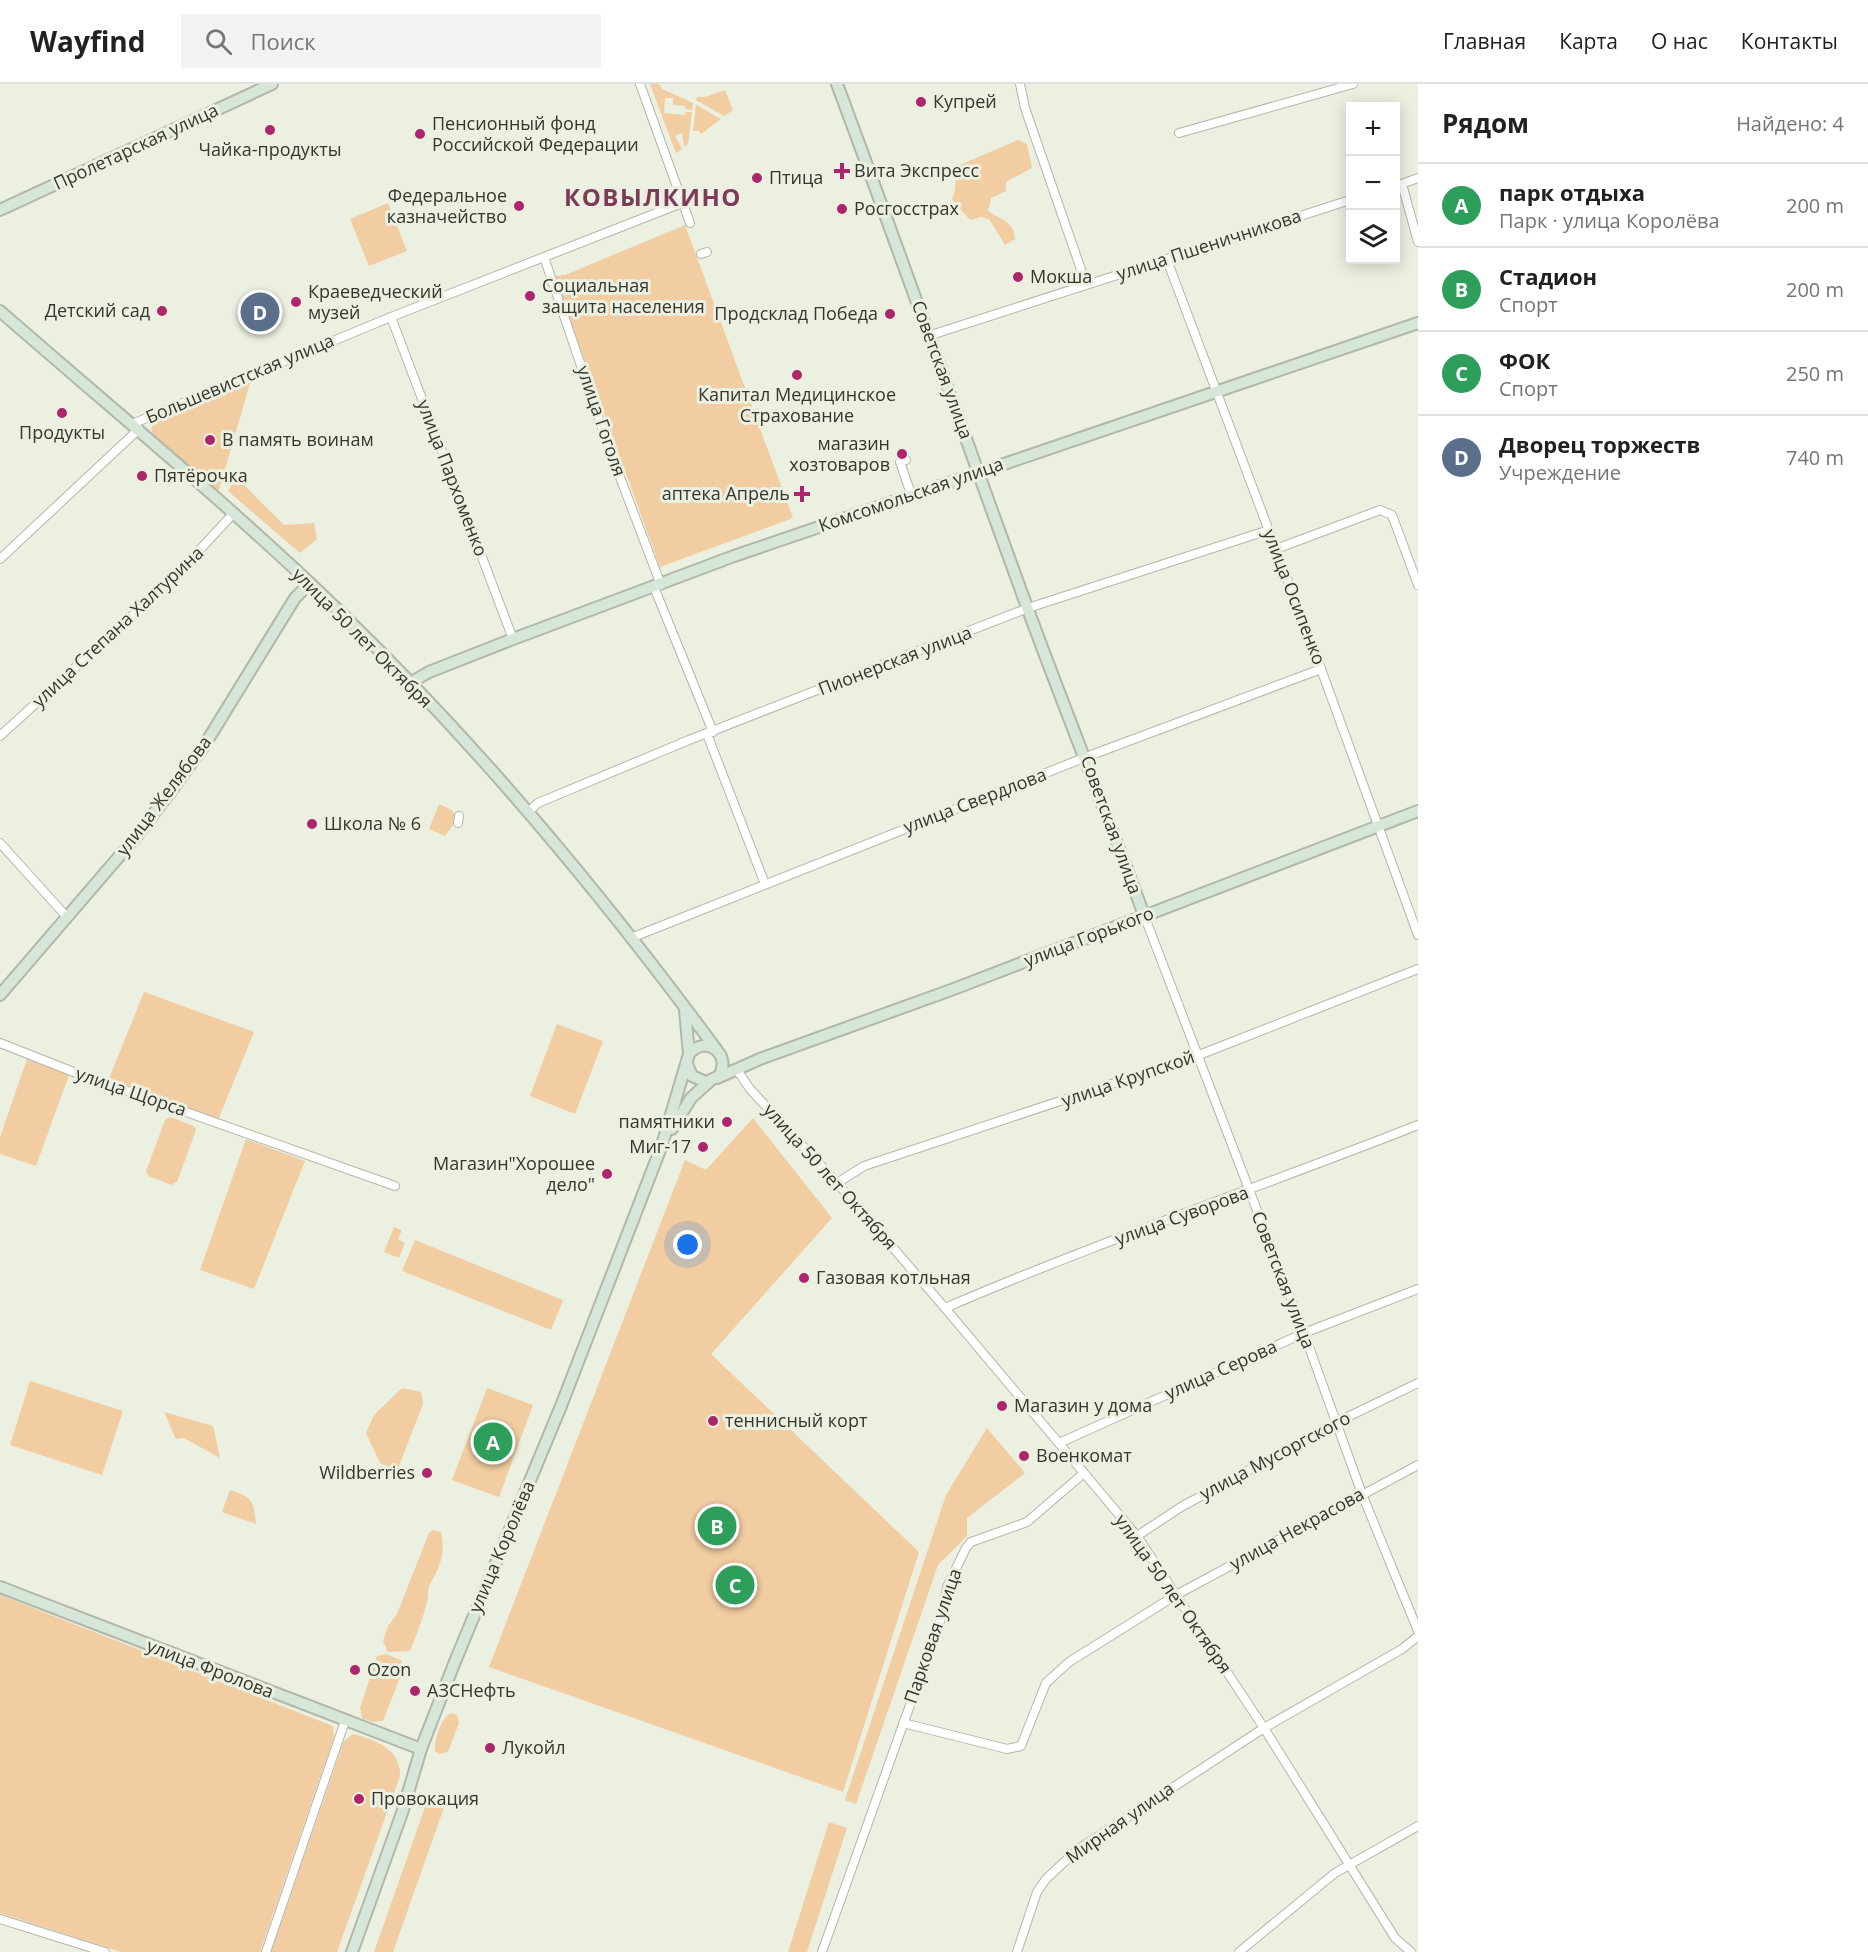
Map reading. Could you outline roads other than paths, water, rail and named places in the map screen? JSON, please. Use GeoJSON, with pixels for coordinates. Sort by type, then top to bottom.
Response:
{"type":"FeatureCollection","features":[{"type":"Feature","properties":{"kind":"street","name":"Пролетарская улица"},"geometry":{"type":"LineString","coordinates":[[0,210],[272,84]]}},
{"type":"Feature","properties":{"kind":"street"},"geometry":{"type":"LineString","coordinates":[[640,84],[690,223]]}},
{"type":"Feature","properties":{"kind":"street","name":"Советская улица"},"geometry":{"type":"LineString","coordinates":[[837,84],[931,335],[1028,608],[1304,1333],[1362,1494],[1418,1633]]}},
{"type":"Feature","properties":{"kind":"street"},"geometry":{"type":"LineString","coordinates":[[1020,84],[1025,108],[1086,284]]}},
{"type":"Feature","properties":{"kind":"street"},"geometry":{"type":"LineString","coordinates":[[1179,133],[1353,84]]}},
{"type":"Feature","properties":{"kind":"street"},"geometry":{"type":"LineString","coordinates":[[1400,185],[1418,178]]}},
{"type":"Feature","properties":{"kind":"street"},"geometry":{"type":"LineString","coordinates":[[1400,188],[1418,242]]}},
{"type":"Feature","properties":{"kind":"street","name":"улица Пшеничникова"},"geometry":{"type":"LineString","coordinates":[[931,335],[1346,201]]}},
{"type":"Feature","properties":{"kind":"street","name":"Большевистская улица"},"geometry":{"type":"LineString","coordinates":[[0,559],[136,427],[325,344],[682,203]]}},
{"type":"Feature","properties":{"kind":"street","name":"улица Гоголя"},"geometry":{"type":"LineString","coordinates":[[544,257],[610,451],[765,884]]}},
{"type":"Feature","properties":{"kind":"street","name":"улица Осипенко"},"geometry":{"type":"LineString","coordinates":[[1167,260],[1321,669],[1418,936]]}},
{"type":"Feature","properties":{"kind":"street","name":"улица 50 лет Октября"},"geometry":{"type":"LineString","coordinates":[[0,311],[136,427],[309,584],[410,682],[528,812],[632,938],[718,1051]]}},
{"type":"Feature","properties":{"kind":"street","name":"улица Пархоменко"},"geometry":{"type":"LineString","coordinates":[[391,317],[513,639]]}},
{"type":"Feature","properties":{"kind":"street","name":"Комсомольская улица"},"geometry":{"type":"LineString","coordinates":[[410,682],[429,672],[513,639],[734,556],[1418,323]]}},
{"type":"Feature","properties":{"kind":"street"},"geometry":{"type":"LineString","coordinates":[[904,458],[906,460],[900,462],[911,494]]}},
{"type":"Feature","properties":{"kind":"street"},"geometry":{"type":"LineString","coordinates":[[1276,549],[1380,510],[1392,515],[1418,585]]}},
{"type":"Feature","properties":{"kind":"street","name":"улица Степана Халтурина"},"geometry":{"type":"LineString","coordinates":[[0,736],[160,589],[232,515]]}},
{"type":"Feature","properties":{"kind":"street","name":"Пионерская улица"},"geometry":{"type":"LineString","coordinates":[[528,812],[547,800],[710,733],[1028,608],[1269,530]]}},
{"type":"Feature","properties":{"kind":"street","name":"улица Желябова"},"geometry":{"type":"LineString","coordinates":[[0,995],[135,838],[184,773],[204,746],[295,598],[309,584]]}},
{"type":"Feature","properties":{"kind":"street","name":"улица Свердлова"},"geometry":{"type":"LineString","coordinates":[[632,938],[1086,757],[1321,669]]}},
{"type":"Feature","properties":{"kind":"street","name":"улица Горького"},"geometry":{"type":"LineString","coordinates":[[712,1080],[760,1059],[1418,811]]}},
{"type":"Feature","properties":{"kind":"street"},"geometry":{"type":"LineString","coordinates":[[0,843],[66,916]]}},
{"type":"Feature","properties":{"kind":"street","name":"улица Крупской"},"geometry":{"type":"LineString","coordinates":[[837,1183],[864,1166],[1199,1055],[1418,969]]}},
{"type":"Feature","properties":{"kind":"street","name":"улица 50 лет Октября"},"geometry":{"type":"LineString","coordinates":[[683,1004],[689,1027],[688,1059]]}},
{"type":"Feature","properties":{"kind":"street","name":"улица Щорса"},"geometry":{"type":"LineString","coordinates":[[0,1043],[76,1073],[395,1186]]}},
{"type":"Feature","properties":{"kind":"street"},"geometry":{"type":"LineString","coordinates":[[702,1046],[718,1051],[723,1068],[712,1080],[696,1079],[689,1072],[688,1059],[702,1046]]}},
{"type":"Feature","properties":{"kind":"street","name":"улица Горького"},"geometry":{"type":"LineString","coordinates":[[718,1051],[736,1063],[760,1059]]}},
{"type":"Feature","properties":{"kind":"street","name":"улица Королёва"},"geometry":{"type":"LineString","coordinates":[[352,1952],[402,1813],[421,1749],[561,1406],[662,1145],[688,1059]]}},
{"type":"Feature","properties":{"kind":"street","name":"улица 50 лет Октября"},"geometry":{"type":"LineString","coordinates":[[737,1070],[750,1089],[837,1183],[945,1308],[1137,1536],[1264,1728],[1395,1938],[1411,1952]]}},
{"type":"Feature","properties":{"kind":"street","name":"улица Королёва"},"geometry":{"type":"LineString","coordinates":[[662,1145],[692,1098],[712,1080]]}},
{"type":"Feature","properties":{"kind":"street","name":"улица Суворова"},"geometry":{"type":"LineString","coordinates":[[945,1308],[1024,1274],[1250,1191],[1418,1125]]}},
{"type":"Feature","properties":{"kind":"street","name":"улица Серова"},"geometry":{"type":"LineString","coordinates":[[1059,1443],[1304,1333],[1418,1289]]}},
{"type":"Feature","properties":{"kind":"street","name":"улица Мусоргского"},"geometry":{"type":"LineString","coordinates":[[1137,1536],[1181,1507],[1337,1422],[1418,1383]]}},
{"type":"Feature","properties":{"kind":"street","name":"улица Некрасова"},"geometry":{"type":"LineString","coordinates":[[1176,1595],[1418,1465]]}},
{"type":"Feature","properties":{"kind":"street","name":"Парковая улица"},"geometry":{"type":"LineString","coordinates":[[822,1952],[941,1618],[947,1587],[966,1548],[971,1542],[1027,1521],[1084,1473]]}},
{"type":"Feature","properties":{"kind":"street","name":"улица Фролова"},"geometry":{"type":"LineString","coordinates":[[0,1587],[421,1749]]}},
{"type":"Feature","properties":{"kind":"street","name":"Парковая улица"},"geometry":{"type":"LineString","coordinates":[[903,1723],[1014,1749],[1025,1740],[1046,1683],[1059,1669],[1176,1595]]}},
{"type":"Feature","properties":{"kind":"street","name":"Мирная улица"},"geometry":{"type":"LineString","coordinates":[[1017,1952],[1037,1892],[1058,1866],[1114,1824],[1264,1728],[1402,1649],[1418,1633]]}},
{"type":"Feature","properties":{"kind":"street"},"geometry":{"type":"LineString","coordinates":[[266,1952],[345,1721]]}},
{"type":"Feature","properties":{"kind":"street"},"geometry":{"type":"LineString","coordinates":[[1239,1952],[1348,1864],[1418,1826]]}},
{"type":"Feature","properties":{"kind":"street"},"geometry":{"type":"LineString","coordinates":[[0,1919],[105,1952]]}},
{"type":"Feature","properties":{"kind":"place","name":"Купрей"},"geometry":{"type":"Point","coordinates":[921,102]}},
{"type":"Feature","properties":{"kind":"place","name":"Чайка-продукты"},"geometry":{"type":"Point","coordinates":[270,130]}},
{"type":"Feature","properties":{"kind":"place","name":"Пенсионный фонд Российской Федерации"},"geometry":{"type":"Point","coordinates":[420,134]}},
{"type":"Feature","properties":{"kind":"place","name":"Вита Экспресс"},"geometry":{"type":"Point","coordinates":[842,171]}},
{"type":"Feature","properties":{"kind":"place","name":"Птица"},"geometry":{"type":"Point","coordinates":[757,178]}},
{"type":"Feature","properties":{"kind":"place","name":"Федеральное казначейство"},"geometry":{"type":"Point","coordinates":[519,206]}},
{"type":"Feature","properties":{"kind":"place","name":"Росгосстрах"},"geometry":{"type":"Point","coordinates":[842,209]}},
{"type":"Feature","properties":{"kind":"place","name":"Мокша"},"geometry":{"type":"Point","coordinates":[1018,277]}},
{"type":"Feature","properties":{"kind":"place","name":"Социальная защита населения"},"geometry":{"type":"Point","coordinates":[530,296]}},
{"type":"Feature","properties":{"kind":"place","name":"Краеведческий музей"},"geometry":{"type":"Point","coordinates":[296,302]}},
{"type":"Feature","properties":{"kind":"place","name":"Детский сад"},"geometry":{"type":"Point","coordinates":[162,311]}},
{"type":"Feature","properties":{"kind":"place","name":"Дворец торжеств"},"geometry":{"type":"Point","coordinates":[260,312]}},
{"type":"Feature","properties":{"kind":"place","name":"Продсклад Победа"},"geometry":{"type":"Point","coordinates":[890,314]}},
{"type":"Feature","properties":{"kind":"place","name":"Капитал Медицинское Страхование"},"geometry":{"type":"Point","coordinates":[797,375]}},
{"type":"Feature","properties":{"kind":"place","name":"Продукты"},"geometry":{"type":"Point","coordinates":[62,413]}},
{"type":"Feature","properties":{"kind":"place","name":"В память воинам"},"geometry":{"type":"Point","coordinates":[210,440]}},
{"type":"Feature","properties":{"kind":"place","name":"магазин хозтоваров"},"geometry":{"type":"Point","coordinates":[902,454]}},
{"type":"Feature","properties":{"kind":"place","name":"Пятёрочка"},"geometry":{"type":"Point","coordinates":[142,476]}},
{"type":"Feature","properties":{"kind":"place","name":"аптека Апрель"},"geometry":{"type":"Point","coordinates":[802,494]}},
{"type":"Feature","properties":{"kind":"place","name":"Школа № 6"},"geometry":{"type":"Point","coordinates":[312,824]}},
{"type":"Feature","properties":{"kind":"place","name":"памятники"},"geometry":{"type":"Point","coordinates":[727,1122]}},
{"type":"Feature","properties":{"kind":"place","name":"Миг-17"},"geometry":{"type":"Point","coordinates":[703,1147]}},
{"type":"Feature","properties":{"kind":"place","name":"Магазин\"Хорошее дело\""},"geometry":{"type":"Point","coordinates":[607,1174]}},
{"type":"Feature","properties":{"kind":"place","name":"Газовая котльная"},"geometry":{"type":"Point","coordinates":[804,1278]}},
{"type":"Feature","properties":{"kind":"place","name":"Магазин у дома"},"geometry":{"type":"Point","coordinates":[1002,1406]}},
{"type":"Feature","properties":{"kind":"place","name":"теннисный корт"},"geometry":{"type":"Point","coordinates":[713,1421]}},
{"type":"Feature","properties":{"kind":"place","name":"парк отдыха"},"geometry":{"type":"Point","coordinates":[493,1442]}},
{"type":"Feature","properties":{"kind":"place","name":"Военкомат"},"geometry":{"type":"Point","coordinates":[1024,1456]}},
{"type":"Feature","properties":{"kind":"place","name":"Wildberries"},"geometry":{"type":"Point","coordinates":[427,1473]}},
{"type":"Feature","properties":{"kind":"place","name":"Стадион"},"geometry":{"type":"Point","coordinates":[717,1526]}},
{"type":"Feature","properties":{"kind":"place","name":"ФОК"},"geometry":{"type":"Point","coordinates":[735,1585]}},
{"type":"Feature","properties":{"kind":"place","name":"Ozon"},"geometry":{"type":"Point","coordinates":[355,1670]}},
{"type":"Feature","properties":{"kind":"place","name":"АЗСНефть"},"geometry":{"type":"Point","coordinates":[415,1691]}},
{"type":"Feature","properties":{"kind":"place","name":"Лукойл"},"geometry":{"type":"Point","coordinates":[490,1748]}},
{"type":"Feature","properties":{"kind":"place","name":"Провокация"},"geometry":{"type":"Point","coordinates":[359,1799]}},
{"type":"Feature","properties":{"kind":"district","name":"КОВЫЛКИНО"},"geometry":{"type":"Point","coordinates":[653,198]}}]}
